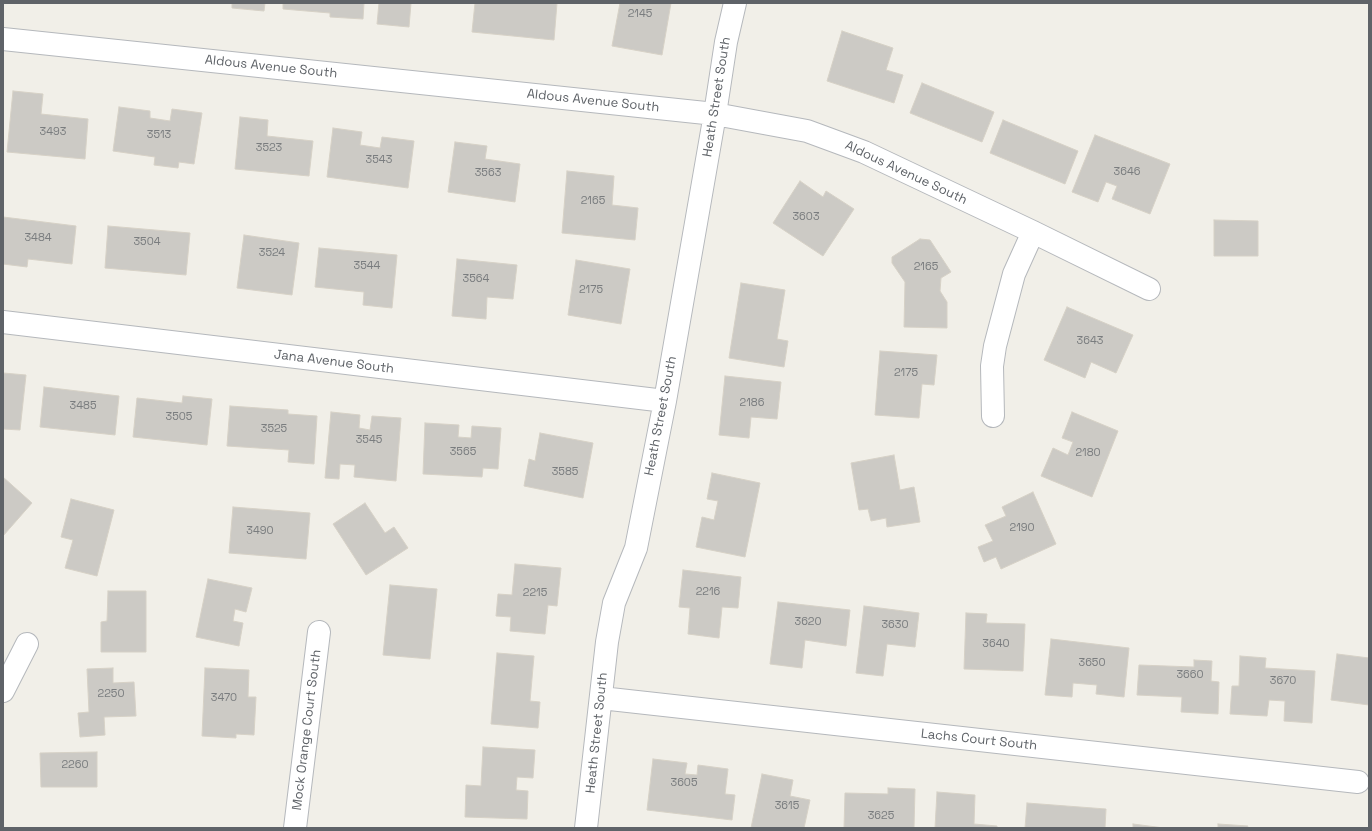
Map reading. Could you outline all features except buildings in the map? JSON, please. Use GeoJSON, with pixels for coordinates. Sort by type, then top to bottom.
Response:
{"type":"FeatureCollection","features":[{"type":"Feature","properties":{"kind":"street","name":"Heath Street South"},"geometry":{"type":"LineString","coordinates":[[586,828],[607,642],[614,603],[636,548],[665,401],[715,114],[726,42],[735,3]]}},
{"type":"Feature","properties":{"kind":"street","name":"Aldous Avenue South"},"geometry":{"type":"LineString","coordinates":[[3,39],[715,114],[807,130],[864,152],[1149,289]]}},
{"type":"Feature","properties":{"kind":"street"},"geometry":{"type":"LineString","coordinates":[[993,416],[992,366],[995,346],[1014,274],[1033,232]]}},
{"type":"Feature","properties":{"kind":"street","name":"Jana Avenue South"},"geometry":{"type":"LineString","coordinates":[[3,322],[665,401]]}},
{"type":"Feature","properties":{"kind":"street","name":"Mock Orange Court South"},"geometry":{"type":"LineString","coordinates":[[295,828],[319,632]]}},
{"type":"Feature","properties":{"kind":"street"},"geometry":{"type":"LineString","coordinates":[[3,691],[27,644]]}},
{"type":"Feature","properties":{"kind":"street","name":"Lachs Court South"},"geometry":{"type":"LineString","coordinates":[[601,698],[1358,782]]}}]}
